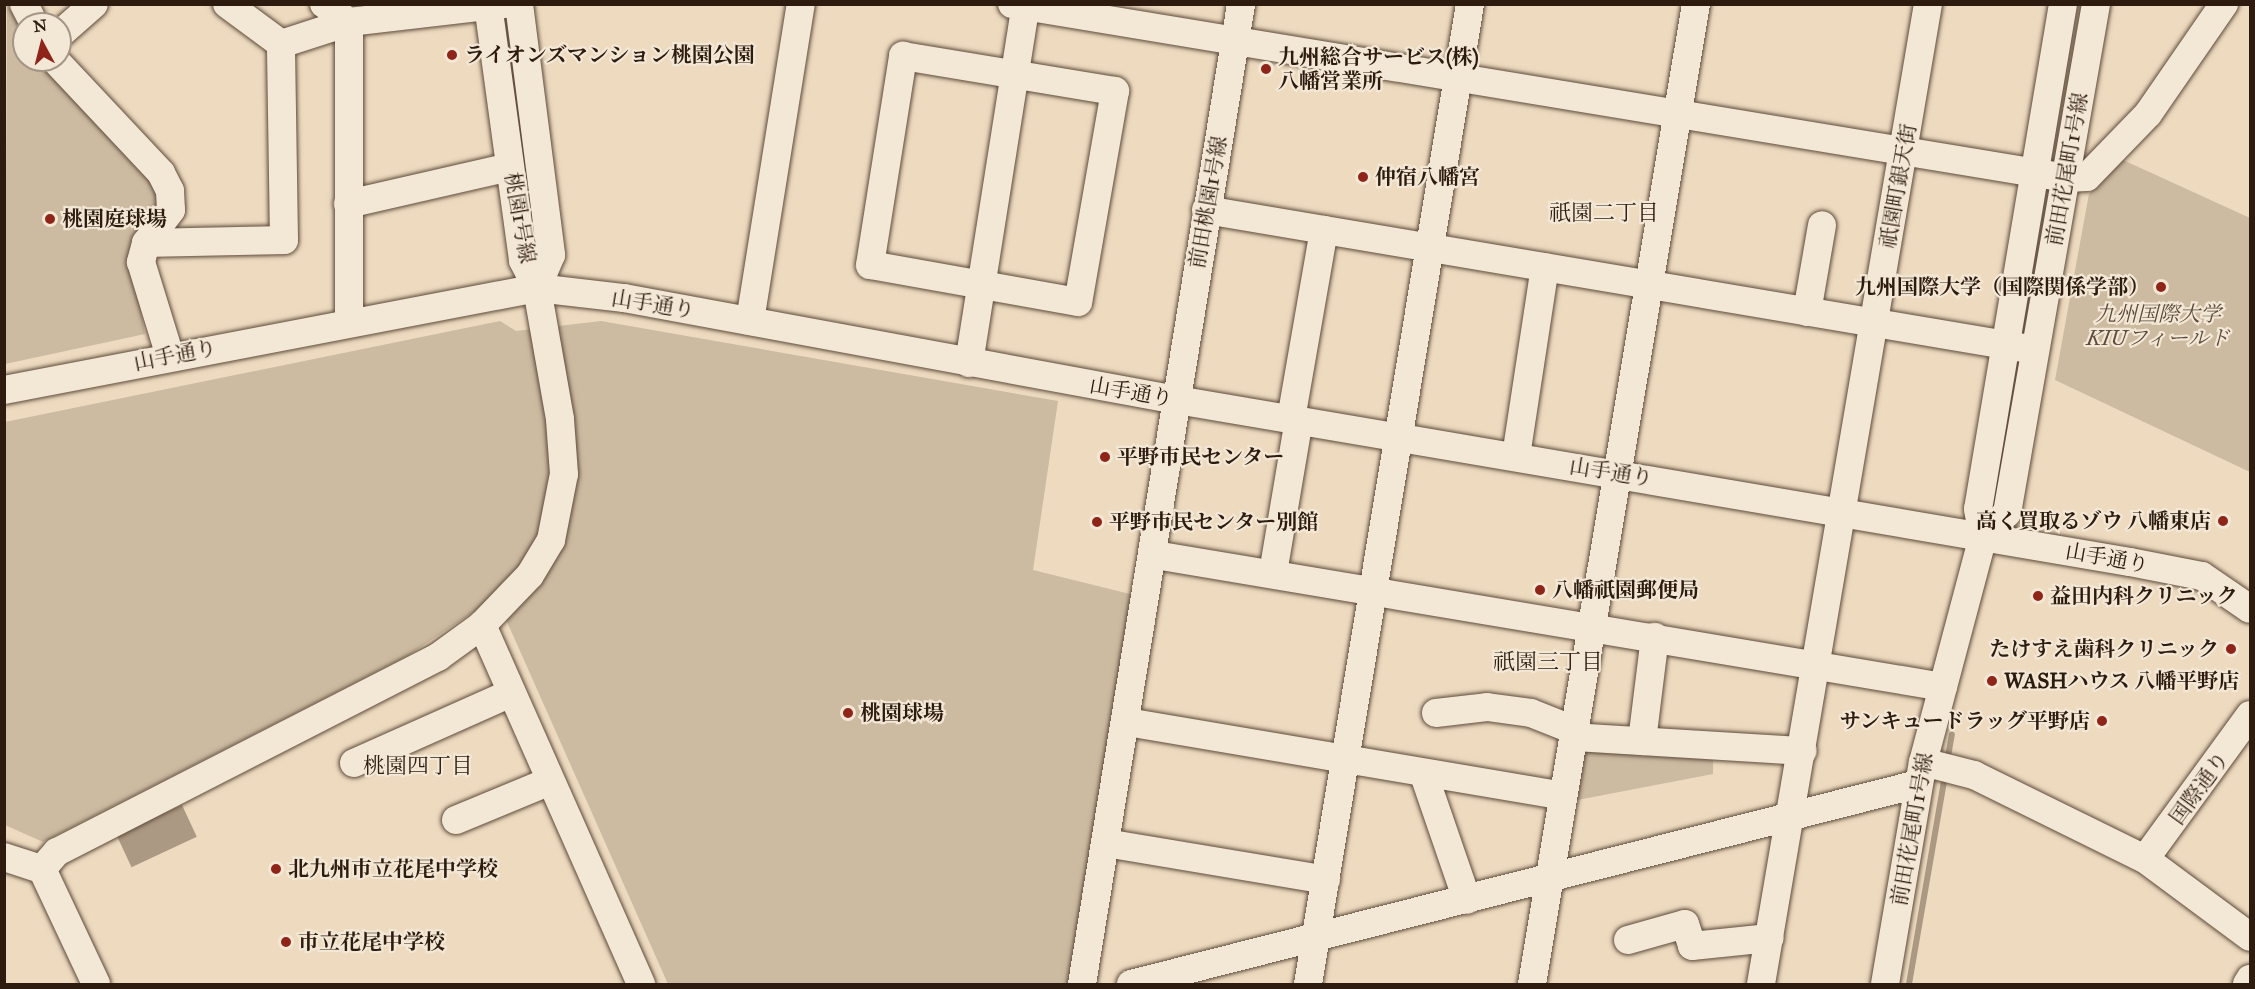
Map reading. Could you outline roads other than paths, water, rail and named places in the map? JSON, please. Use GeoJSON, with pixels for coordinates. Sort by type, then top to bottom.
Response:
{"type":"FeatureCollection","features":[{"type":"Feature","properties":{"kind":"street"},"geometry":{"type":"LineString","coordinates":[[72,23],[94,4]]}},
{"type":"Feature","properties":{"kind":"street"},"geometry":{"type":"LineString","coordinates":[[227,4],[281,44]]}},
{"type":"Feature","properties":{"kind":"street"},"geometry":{"type":"LineString","coordinates":[[324,4],[347,14]]}},
{"type":"Feature","properties":{"kind":"street"},"geometry":{"type":"LineString","coordinates":[[281,44],[347,14],[504,4]]}},
{"type":"Feature","properties":{"kind":"street","name":"桃園1号線"},"geometry":{"type":"LineString","coordinates":[[519,4],[551,255],[537,288]]}},
{"type":"Feature","properties":{"kind":"street"},"geometry":{"type":"LineString","coordinates":[[750,321],[801,4]]}},
{"type":"Feature","properties":{"kind":"street","name":"前田桃園1号線"},"geometry":{"type":"LineString","coordinates":[[1082,984],[1155,555],[1206,210],[1241,4]]}},
{"type":"Feature","properties":{"kind":"street"},"geometry":{"type":"LineString","coordinates":[[1308,984],[1402,437],[1470,4]]}},
{"type":"Feature","properties":{"kind":"street"},"geometry":{"type":"LineString","coordinates":[[1532,984],[1696,4]]}},
{"type":"Feature","properties":{"kind":"street","name":"祇園町銀天街"},"geometry":{"type":"LineString","coordinates":[[1761,984],[1818,665],[1928,4]]}},
{"type":"Feature","properties":{"kind":"street","name":"前田花尾町1号線"},"geometry":{"type":"LineString","coordinates":[[1885,984],[1934,771],[1943,687],[1983,536],[1978,509],[2062,4]]}},
{"type":"Feature","properties":{"kind":"street"},"geometry":{"type":"LineString","coordinates":[[969,363],[1016,75],[1021,5],[1129,13],[1235,41],[1677,114],[1904,147],[2066,178],[2087,177],[2148,114],[2224,4]]}},
{"type":"Feature","properties":{"kind":"street","name":"桃園1号線"},"geometry":{"type":"LineString","coordinates":[[488,5],[523,260],[537,288]]}},
{"type":"Feature","properties":{"kind":"street","name":"前田花尾町1号線"},"geometry":{"type":"LineString","coordinates":[[1983,536],[2007,513],[2095,5]]}},
{"type":"Feature","properties":{"kind":"street"},"geometry":{"type":"LineString","coordinates":[[347,14],[349,320]]}},
{"type":"Feature","properties":{"kind":"street"},"geometry":{"type":"LineString","coordinates":[[146,243],[284,240],[281,44]]}},
{"type":"Feature","properties":{"kind":"street"},"geometry":{"type":"LineString","coordinates":[[903,56],[1115,91],[1078,302],[980,285],[870,265],[903,56]]}},
{"type":"Feature","properties":{"kind":"street"},"geometry":{"type":"LineString","coordinates":[[66,72],[161,174],[170,191],[171,210],[146,243],[141,262],[145,285],[170,356]]}},
{"type":"Feature","properties":{"kind":"street"},"geometry":{"type":"LineString","coordinates":[[348,204],[510,167]]}},
{"type":"Feature","properties":{"kind":"street"},"geometry":{"type":"LineString","coordinates":[[1206,210],[2037,349]]}},
{"type":"Feature","properties":{"kind":"street"},"geometry":{"type":"LineString","coordinates":[[1807,312],[1822,225]]}},
{"type":"Feature","properties":{"kind":"street"},"geometry":{"type":"LineString","coordinates":[[1273,573],[1324,230]]}},
{"type":"Feature","properties":{"kind":"street"},"geometry":{"type":"LineString","coordinates":[[1516,456],[1545,267]]}},
{"type":"Feature","properties":{"kind":"street"},"geometry":{"type":"LineString","coordinates":[[42,869],[57,852],[438,657],[482,625],[530,575],[551,540],[561,507],[560,419],[537,288]]}},
{"type":"Feature","properties":{"kind":"street","name":"山手通り"},"geometry":{"type":"LineString","coordinates":[[4,390],[349,320],[537,288],[750,321],[1177,400],[1842,510],[2202,576],[2250,609]]}},
{"type":"Feature","properties":{"kind":"street"},"geometry":{"type":"LineString","coordinates":[[1155,555],[1375,589],[1943,687]]}},
{"type":"Feature","properties":{"kind":"street"},"geometry":{"type":"LineString","coordinates":[[482,625],[641,984]]}},
{"type":"Feature","properties":{"kind":"street"},"geometry":{"type":"LineString","coordinates":[[1642,741],[1655,637]]}},
{"type":"Feature","properties":{"kind":"street"},"geometry":{"type":"LineString","coordinates":[[354,763],[511,693]]}},
{"type":"Feature","properties":{"kind":"street"},"geometry":{"type":"LineString","coordinates":[[1436,712],[1487,707],[1531,713],[1574,733],[1642,741],[1803,751]]}},
{"type":"Feature","properties":{"kind":"street","name":"国際通り"},"geometry":{"type":"LineString","coordinates":[[2145,859],[2250,715]]}},
{"type":"Feature","properties":{"kind":"street"},"geometry":{"type":"LineString","coordinates":[[1127,722],[1424,775],[1563,796]]}},
{"type":"Feature","properties":{"kind":"street"},"geometry":{"type":"LineString","coordinates":[[1131,984],[1316,940],[1791,817],[1934,771],[2145,859],[2250,938]]}},
{"type":"Feature","properties":{"kind":"street"},"geometry":{"type":"LineString","coordinates":[[1424,775],[1467,900]]}},
{"type":"Feature","properties":{"kind":"street"},"geometry":{"type":"LineString","coordinates":[[456,820],[550,781]]}},
{"type":"Feature","properties":{"kind":"street"},"geometry":{"type":"LineString","coordinates":[[1106,843],[1326,880]]}},
{"type":"Feature","properties":{"kind":"street"},"geometry":{"type":"LineString","coordinates":[[4,857],[42,869],[96,984]]}},
{"type":"Feature","properties":{"kind":"street"},"geometry":{"type":"LineString","coordinates":[[1628,940],[1684,924],[1692,946],[1770,938]]}},
{"type":"Feature","properties":{"kind":"street"},"geometry":{"type":"LineString","coordinates":[[2247,984],[2250,979]]}},
{"type":"Feature","properties":{"kind":"waterway"},"geometry":{"type":"LineString","coordinates":[[1947,762],[1952,734]]}},
{"type":"Feature","properties":{"kind":"waterway"},"geometry":{"type":"LineString","coordinates":[[1909,984],[1945,775]]}},
{"type":"Feature","properties":{"kind":"place","name":"ライオンズマンション桃園公園"},"geometry":{"type":"Point","coordinates":[452,55]}},
{"type":"Feature","properties":{"kind":"place","name":"九州総合サービス(株) 八幡営業所"},"geometry":{"type":"Point","coordinates":[1266,69]}},
{"type":"Feature","properties":{"kind":"place","name":"仲宿八幡宮"},"geometry":{"type":"Point","coordinates":[1363,177]}},
{"type":"Feature","properties":{"kind":"place","name":"桃園庭球場"},"geometry":{"type":"Point","coordinates":[50,219]}},
{"type":"Feature","properties":{"kind":"place","name":"九州国際大学（国際関係学部）"},"geometry":{"type":"Point","coordinates":[2161,287]}},
{"type":"Feature","properties":{"kind":"place","name":"平野市民センター"},"geometry":{"type":"Point","coordinates":[1105,457]}},
{"type":"Feature","properties":{"kind":"place","name":"高く買取るゾウ 八幡東店"},"geometry":{"type":"Point","coordinates":[2223,521]}},
{"type":"Feature","properties":{"kind":"place","name":"平野市民センター別館"},"geometry":{"type":"Point","coordinates":[1097,522]}},
{"type":"Feature","properties":{"kind":"place","name":"八幡祇園郵便局"},"geometry":{"type":"Point","coordinates":[1540,590]}},
{"type":"Feature","properties":{"kind":"place","name":"益田内科クリニック"},"geometry":{"type":"Point","coordinates":[2038,596]}},
{"type":"Feature","properties":{"kind":"place","name":"たけすえ歯科クリニック"},"geometry":{"type":"Point","coordinates":[2231,649]}},
{"type":"Feature","properties":{"kind":"place","name":"WASHハウス 八幡平野店"},"geometry":{"type":"Point","coordinates":[1992,681]}},
{"type":"Feature","properties":{"kind":"place","name":"桃園球場"},"geometry":{"type":"Point","coordinates":[848,713]}},
{"type":"Feature","properties":{"kind":"place","name":"サンキュードラッグ平野店"},"geometry":{"type":"Point","coordinates":[2102,721]}},
{"type":"Feature","properties":{"kind":"place","name":"北九州市立花尾中学校"},"geometry":{"type":"Point","coordinates":[276,869]}},
{"type":"Feature","properties":{"kind":"place","name":"市立花尾中学校"},"geometry":{"type":"Point","coordinates":[286,942]}},
{"type":"Feature","properties":{"kind":"district","name":"祇園二丁目"},"geometry":{"type":"Point","coordinates":[1604,213]}},
{"type":"Feature","properties":{"kind":"district","name":"祇園三丁目"},"geometry":{"type":"Point","coordinates":[1548,662]}},
{"type":"Feature","properties":{"kind":"district","name":"桃園四丁目"},"geometry":{"type":"Point","coordinates":[418,766]}},
{"type":"Feature","properties":{"kind":"park label","name":"九州国際大学 KIUフィールド"},"geometry":{"type":"Point","coordinates":[2158,326]}}]}
